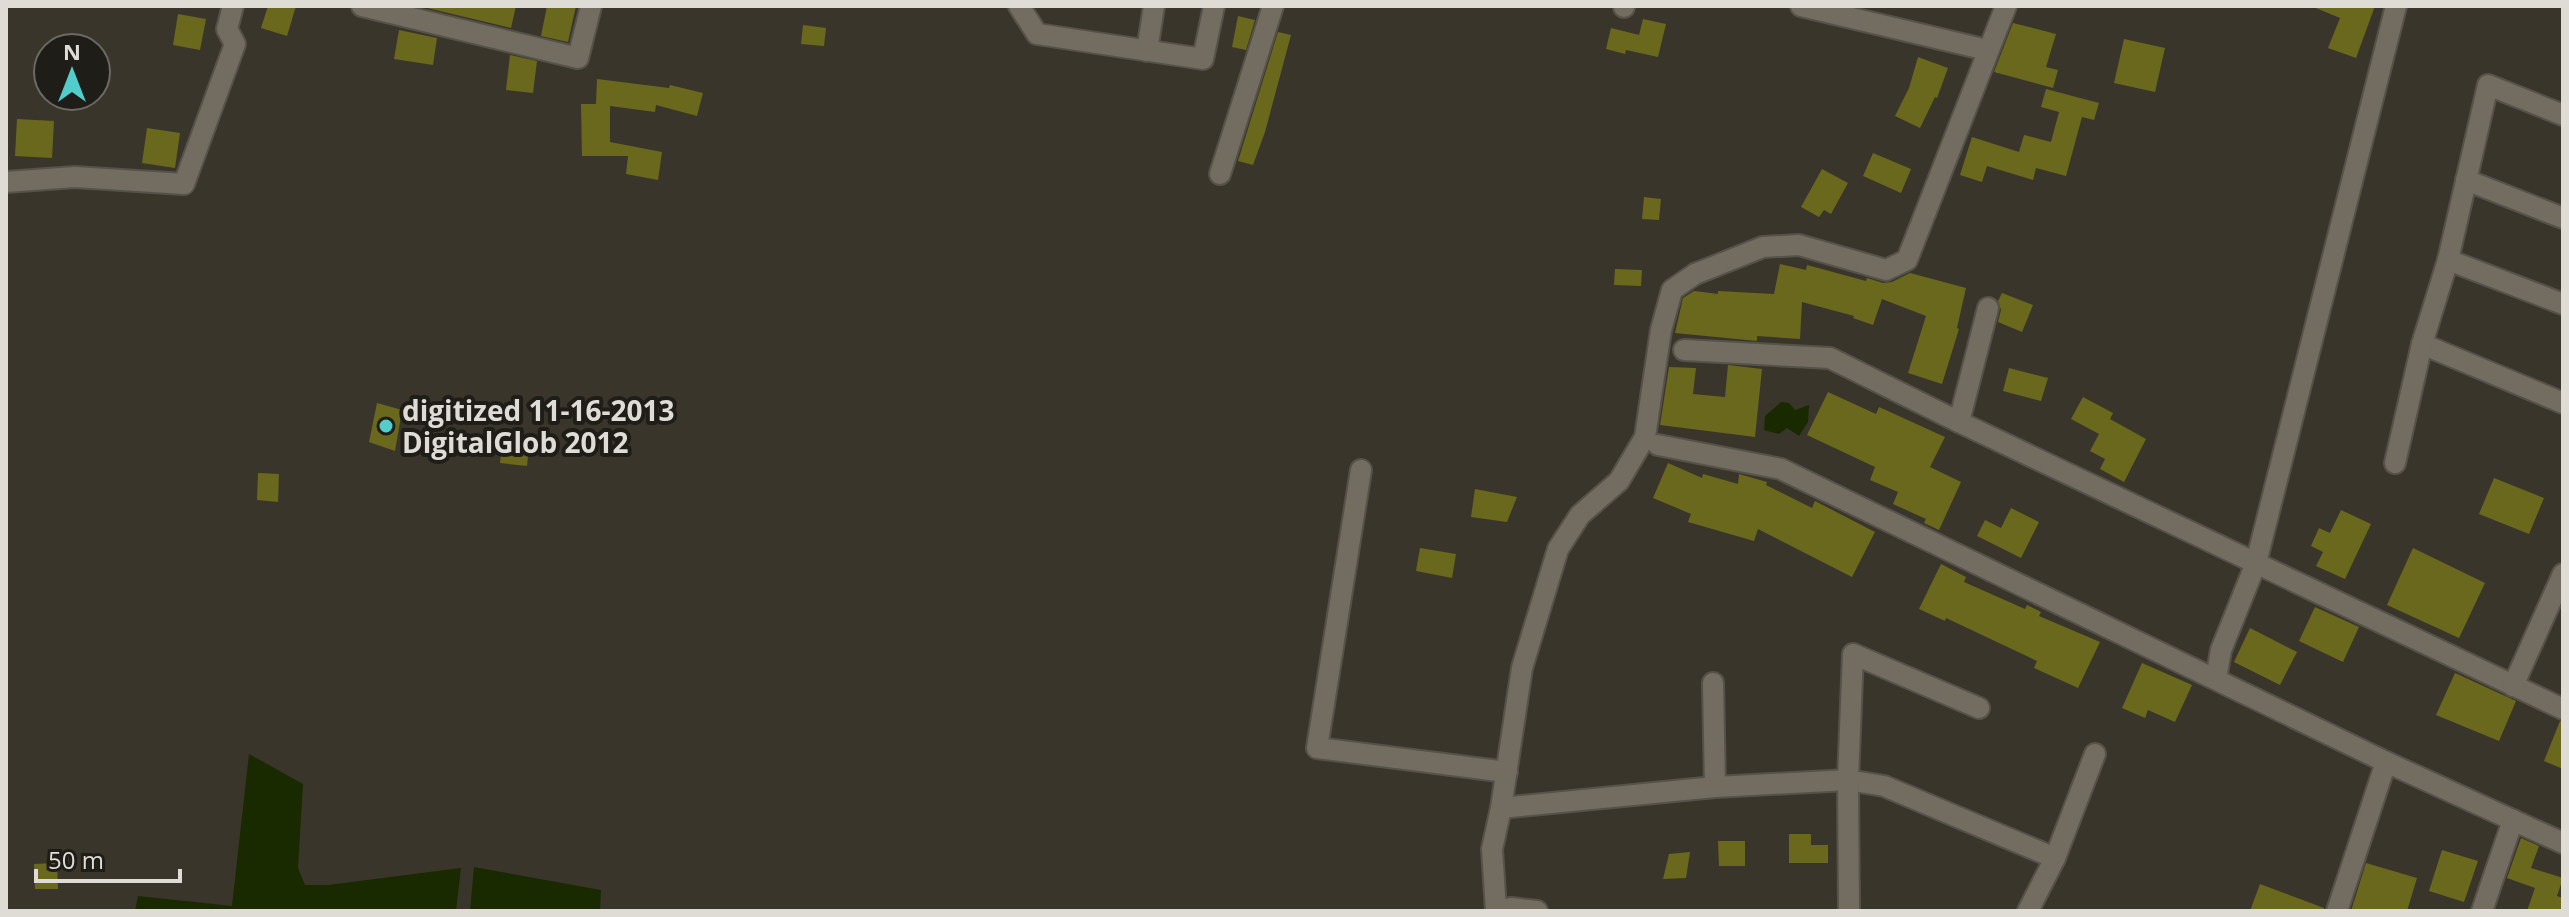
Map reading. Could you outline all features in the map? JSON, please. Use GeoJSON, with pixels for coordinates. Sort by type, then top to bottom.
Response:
{"type":"FeatureCollection","features":[{"type":"Feature","properties":{"kind":"street"},"geometry":{"type":"LineString","coordinates":[[6,182],[75,177],[184,184],[235,44],[227,29],[233,6]]}},
{"type":"Feature","properties":{"kind":"street"},"geometry":{"type":"LineString","coordinates":[[362,6],[578,58],[591,6]]}},
{"type":"Feature","properties":{"kind":"street"},"geometry":{"type":"LineString","coordinates":[[1018,6],[1037,34],[1203,59],[1214,6]]}},
{"type":"Feature","properties":{"kind":"street"},"geometry":{"type":"LineString","coordinates":[[1147,51],[1154,6]]}},
{"type":"Feature","properties":{"kind":"street"},"geometry":{"type":"LineString","coordinates":[[1220,174],[1273,6]]}},
{"type":"Feature","properties":{"kind":"street"},"geometry":{"type":"LineString","coordinates":[[1801,6],[1987,50]]}},
{"type":"Feature","properties":{"kind":"street"},"geometry":{"type":"LineString","coordinates":[[1537,911],[1511,908],[1496,911],[1492,849],[1522,668],[1558,549],[1580,515],[1619,481],[1645,437],[1661,330],[1672,290],[1695,274],[1763,247],[1799,245],[1886,270],[1907,260],[2006,6]]}},
{"type":"Feature","properties":{"kind":"street"},"geometry":{"type":"LineString","coordinates":[[2216,679],[2221,650],[2256,563],[2396,6]]}},
{"type":"Feature","properties":{"kind":"street"},"geometry":{"type":"LineString","coordinates":[[2395,463],[2422,344],[2448,260],[2488,85],[2563,115]]}},
{"type":"Feature","properties":{"kind":"street"},"geometry":{"type":"LineString","coordinates":[[2466,180],[2563,218]]}},
{"type":"Feature","properties":{"kind":"street"},"geometry":{"type":"LineString","coordinates":[[2448,260],[2563,304]]}},
{"type":"Feature","properties":{"kind":"street"},"geometry":{"type":"LineString","coordinates":[[1959,422],[1988,308]]}},
{"type":"Feature","properties":{"kind":"street"},"geometry":{"type":"LineString","coordinates":[[2422,344],[2563,403]]}},
{"type":"Feature","properties":{"kind":"street"},"geometry":{"type":"LineString","coordinates":[[1684,350],[1830,358],[2563,709]]}},
{"type":"Feature","properties":{"kind":"street"},"geometry":{"type":"LineString","coordinates":[[1658,445],[1781,469],[2386,762],[2563,843]]}},
{"type":"Feature","properties":{"kind":"street"},"geometry":{"type":"LineString","coordinates":[[1361,470],[1317,748],[1507,772]]}},
{"type":"Feature","properties":{"kind":"street"},"geometry":{"type":"LineString","coordinates":[[2513,686],[2563,574]]}},
{"type":"Feature","properties":{"kind":"street"},"geometry":{"type":"LineString","coordinates":[[1849,911],[1848,780],[1853,654],[1979,708]]}},
{"type":"Feature","properties":{"kind":"street"},"geometry":{"type":"LineString","coordinates":[[1713,683],[1715,787]]}},
{"type":"Feature","properties":{"kind":"street"},"geometry":{"type":"LineString","coordinates":[[2028,911],[2055,858],[2095,754]]}},
{"type":"Feature","properties":{"kind":"street"},"geometry":{"type":"LineString","coordinates":[[2337,911],[2386,762]]}},
{"type":"Feature","properties":{"kind":"street"},"geometry":{"type":"LineString","coordinates":[[1501,808],[1715,787],[1848,780],[1884,786],[2055,858]]}},
{"type":"Feature","properties":{"kind":"street"},"geometry":{"type":"LineString","coordinates":[[2482,911],[2513,820]]}},
{"type":"Feature","properties":{"kind":"shaded area"},"geometry":{"type":"Polygon","coordinates":[[[1781,402],[1789,403],[1795,410],[1809,405],[1808,422],[1799,436],[1787,428],[1779,434],[1764,430],[1765,416],[1781,402]]]}},
{"type":"Feature","properties":{"kind":"shaded area"},"geometry":{"type":"Polygon","coordinates":[[[249,754],[303,784],[298,868],[305,885],[328,885],[461,868],[456,911],[135,911],[138,896],[232,906],[249,754]]]}},
{"type":"Feature","properties":{"kind":"shaded area"},"geometry":{"type":"Polygon","coordinates":[[[474,867],[601,890],[600,911],[470,911],[474,867]]]}},
{"type":"Feature","properties":{"kind":"building"},"geometry":{"type":"Polygon","coordinates":[[[268,6],[296,6],[287,36],[261,28],[268,6]]]}},
{"type":"Feature","properties":{"kind":"building"},"geometry":{"type":"Polygon","coordinates":[[[419,6],[516,6],[511,28],[419,6]]]}},
{"type":"Feature","properties":{"kind":"building"},"geometry":{"type":"Polygon","coordinates":[[[547,6],[576,6],[568,42],[541,36],[547,6]]]}},
{"type":"Feature","properties":{"kind":"building"},"geometry":{"type":"Polygon","coordinates":[[[2311,6],[2375,6],[2356,58],[2328,48],[2340,18],[2311,6]]]}},
{"type":"Feature","properties":{"kind":"building"},"geometry":{"type":"Polygon","coordinates":[[[178,14],[206,19],[200,50],[173,45],[178,14]]]}},
{"type":"Feature","properties":{"kind":"building"},"geometry":{"type":"Polygon","coordinates":[[[1238,16],[1255,20],[1246,50],[1232,47],[1238,16]]]}},
{"type":"Feature","properties":{"kind":"building"},"geometry":{"type":"Polygon","coordinates":[[[1643,19],[1666,24],[1658,57],[1606,49],[1611,28],[1639,35],[1643,19]]]}},
{"type":"Feature","properties":{"kind":"building"},"geometry":{"type":"Polygon","coordinates":[[[2013,23],[2056,34],[2046,67],[2058,70],[2053,88],[1994,72],[2013,23]]]}},
{"type":"Feature","properties":{"kind":"building"},"geometry":{"type":"Polygon","coordinates":[[[803,25],[826,28],[824,46],[801,44],[803,25]]]}},
{"type":"Feature","properties":{"kind":"building"},"geometry":{"type":"Polygon","coordinates":[[[399,30],[437,38],[433,65],[394,59],[399,30]]]}},
{"type":"Feature","properties":{"kind":"building"},"geometry":{"type":"Polygon","coordinates":[[[1278,32],[1291,35],[1253,165],[1238,161],[1278,32]]]}},
{"type":"Feature","properties":{"kind":"building"},"geometry":{"type":"Polygon","coordinates":[[[2124,39],[2165,48],[2155,92],[2114,83],[2124,39]]]}},
{"type":"Feature","properties":{"kind":"building"},"geometry":{"type":"Polygon","coordinates":[[[510,55],[537,61],[533,93],[506,90],[510,55]]]}},
{"type":"Feature","properties":{"kind":"building"},"geometry":{"type":"Polygon","coordinates":[[[1918,57],[1948,68],[1937,98],[1920,128],[1895,116],[1909,88],[1918,57]]]}},
{"type":"Feature","properties":{"kind":"building"},"geometry":{"type":"Polygon","coordinates":[[[597,79],[669,88],[670,85],[703,93],[697,116],[656,105],[655,112],[610,106],[610,142],[662,152],[658,180],[626,174],[628,156],[582,156],[581,104],[596,104],[597,79]]]}},
{"type":"Feature","properties":{"kind":"building"},"geometry":{"type":"Polygon","coordinates":[[[2046,89],[2099,103],[2094,120],[2082,117],[2066,176],[2036,168],[2033,180],[1987,166],[1982,182],[1960,175],[1972,137],[2019,152],[2024,135],[2051,142],[2059,112],[2041,107],[2046,89]]]}},
{"type":"Feature","properties":{"kind":"building"},"geometry":{"type":"Polygon","coordinates":[[[17,119],[54,121],[52,158],[15,156],[17,119]]]}},
{"type":"Feature","properties":{"kind":"building"},"geometry":{"type":"Polygon","coordinates":[[[147,128],[180,133],[175,168],[142,163],[147,128]]]}},
{"type":"Feature","properties":{"kind":"building"},"geometry":{"type":"Polygon","coordinates":[[[1873,153],[1911,169],[1901,193],[1863,176],[1873,153]]]}},
{"type":"Feature","properties":{"kind":"building"},"geometry":{"type":"Polygon","coordinates":[[[1822,169],[1848,183],[1831,214],[1824,210],[1819,217],[1801,207],[1822,169]]]}},
{"type":"Feature","properties":{"kind":"building"},"geometry":{"type":"Polygon","coordinates":[[[1644,197],[1661,199],[1659,220],[1642,219],[1644,197]]]}},
{"type":"Feature","properties":{"kind":"building"},"geometry":{"type":"Polygon","coordinates":[[[1780,264],[1806,270],[1807,265],[1883,283],[1910,273],[1966,288],[1959,329],[1942,384],[1908,373],[1926,316],[1882,299],[1873,325],[1854,316],[1802,302],[1800,339],[1757,336],[1757,341],[1675,333],[1683,298],[1694,291],[1774,294],[1780,264]]]}},
{"type":"Feature","properties":{"kind":"building"},"geometry":{"type":"Polygon","coordinates":[[[1615,269],[1642,270],[1641,286],[1614,285],[1615,269]]]}},
{"type":"Feature","properties":{"kind":"building"},"geometry":{"type":"Polygon","coordinates":[[[2002,293],[2033,305],[2022,332],[1998,322],[2001,310],[1998,301],[2002,293]]]}},
{"type":"Feature","properties":{"kind":"building"},"geometry":{"type":"Polygon","coordinates":[[[1728,365],[1762,369],[1755,437],[1660,425],[1669,367],[1696,368],[1693,394],[1725,397],[1728,365]]]}},
{"type":"Feature","properties":{"kind":"building"},"geometry":{"type":"Polygon","coordinates":[[[2009,368],[2048,378],[2041,401],[2003,391],[2009,368]]]}},
{"type":"Feature","properties":{"kind":"building"},"geometry":{"type":"Polygon","coordinates":[[[1828,392],[1876,414],[1879,407],[1945,437],[1930,467],[1961,482],[1939,530],[1924,523],[1926,519],[1893,504],[1898,492],[1870,480],[1875,467],[1807,435],[1828,392]]]}},
{"type":"Feature","properties":{"kind":"building"},"geometry":{"type":"Polygon","coordinates":[[[2083,397],[2113,413],[2110,419],[2146,439],[2124,482],[2100,469],[2105,459],[2090,451],[2099,434],[2071,419],[2083,397]]]}},
{"type":"Feature","properties":{"kind":"building","name":"digitized 11-16-2013 DigitalGlob 2012"},"geometry":{"type":"Polygon","coordinates":[[[377,403],[402,410],[395,451],[369,442],[377,403]]]}},
{"type":"Feature","properties":{"kind":"building"},"geometry":{"type":"Polygon","coordinates":[[[502,444],[529,447],[527,466],[500,463],[502,444]]]}},
{"type":"Feature","properties":{"kind":"building"},"geometry":{"type":"Polygon","coordinates":[[[1668,463],[1702,478],[1703,474],[1738,484],[1739,474],[1767,482],[1766,485],[1812,508],[1815,501],[1875,532],[1852,577],[1758,529],[1754,541],[1688,522],[1691,514],[1653,498],[1668,463]]]}},
{"type":"Feature","properties":{"kind":"building"},"geometry":{"type":"Polygon","coordinates":[[[258,473],[279,474],[278,502],[257,500],[258,473]]]}},
{"type":"Feature","properties":{"kind":"building"},"geometry":{"type":"Polygon","coordinates":[[[2494,478],[2544,498],[2529,534],[2479,514],[2494,478]]]}},
{"type":"Feature","properties":{"kind":"building"},"geometry":{"type":"Polygon","coordinates":[[[1475,489],[1517,497],[1507,522],[1471,517],[1475,489]]]}},
{"type":"Feature","properties":{"kind":"building"},"geometry":{"type":"Polygon","coordinates":[[[2011,508],[2039,522],[2021,558],[1977,536],[1985,520],[2001,528],[2011,508]]]}},
{"type":"Feature","properties":{"kind":"building"},"geometry":{"type":"Polygon","coordinates":[[[2341,510],[2371,524],[2345,579],[2316,566],[2323,552],[2311,546],[2319,528],[2330,533],[2341,510]]]}},
{"type":"Feature","properties":{"kind":"building"},"geometry":{"type":"Polygon","coordinates":[[[1420,548],[1456,554],[1452,578],[1416,571],[1420,548]]]}},
{"type":"Feature","properties":{"kind":"building"},"geometry":{"type":"Polygon","coordinates":[[[2413,548],[2485,583],[2459,638],[2387,605],[2413,548]]]}},
{"type":"Feature","properties":{"kind":"building"},"geometry":{"type":"Polygon","coordinates":[[[1941,564],[1966,577],[1964,582],[2025,609],[2027,605],[2041,612],[2039,616],[2100,642],[2078,688],[2034,668],[2037,661],[1946,618],[1945,621],[1919,609],[1941,564]]]}},
{"type":"Feature","properties":{"kind":"building"},"geometry":{"type":"Polygon","coordinates":[[[2315,607],[2359,627],[2343,662],[2299,641],[2315,607]]]}},
{"type":"Feature","properties":{"kind":"building"},"geometry":{"type":"Polygon","coordinates":[[[2250,628],[2297,652],[2280,685],[2234,662],[2250,628]]]}},
{"type":"Feature","properties":{"kind":"building"},"geometry":{"type":"Polygon","coordinates":[[[2142,663],[2192,685],[2175,722],[2148,710],[2145,718],[2122,708],[2142,663]]]}},
{"type":"Feature","properties":{"kind":"building"},"geometry":{"type":"Polygon","coordinates":[[[2455,673],[2516,701],[2499,741],[2436,715],[2455,673]]]}},
{"type":"Feature","properties":{"kind":"building"},"geometry":{"type":"Polygon","coordinates":[[[2560,721],[2563,722],[2563,769],[2544,761],[2560,721]]]}},
{"type":"Feature","properties":{"kind":"building"},"geometry":{"type":"Polygon","coordinates":[[[1789,834],[1811,834],[1811,845],[1828,845],[1828,863],[1789,863],[1789,834]]]}},
{"type":"Feature","properties":{"kind":"building"},"geometry":{"type":"Polygon","coordinates":[[[2521,838],[2539,846],[2531,868],[2563,878],[2557,896],[2563,898],[2563,911],[2527,911],[2535,888],[2507,878],[2521,838]]]}},
{"type":"Feature","properties":{"kind":"building"},"geometry":{"type":"Polygon","coordinates":[[[1718,841],[1745,841],[1745,866],[1719,866],[1718,841]]]}},
{"type":"Feature","properties":{"kind":"building"},"geometry":{"type":"Polygon","coordinates":[[[2442,850],[2478,861],[2464,902],[2429,891],[2442,850]]]}},
{"type":"Feature","properties":{"kind":"building"},"geometry":{"type":"Polygon","coordinates":[[[1690,852],[1686,878],[1663,879],[1669,854],[1690,852]]]}},
{"type":"Feature","properties":{"kind":"building"},"geometry":{"type":"Polygon","coordinates":[[[57,863],[58,889],[35,889],[34,864],[57,863]]]}},
{"type":"Feature","properties":{"kind":"building"},"geometry":{"type":"Polygon","coordinates":[[[2366,863],[2417,878],[2407,911],[2351,911],[2366,863]]]}},
{"type":"Feature","properties":{"kind":"building"},"geometry":{"type":"Polygon","coordinates":[[[2260,884],[2324,908],[2324,911],[2250,911],[2260,884]]]}},
{"type":"Feature","properties":{"kind":"place","name":"digitized 11-16-2013 DigitalGlob 2012"},"geometry":{"type":"Point","coordinates":[386,426]}}]}
